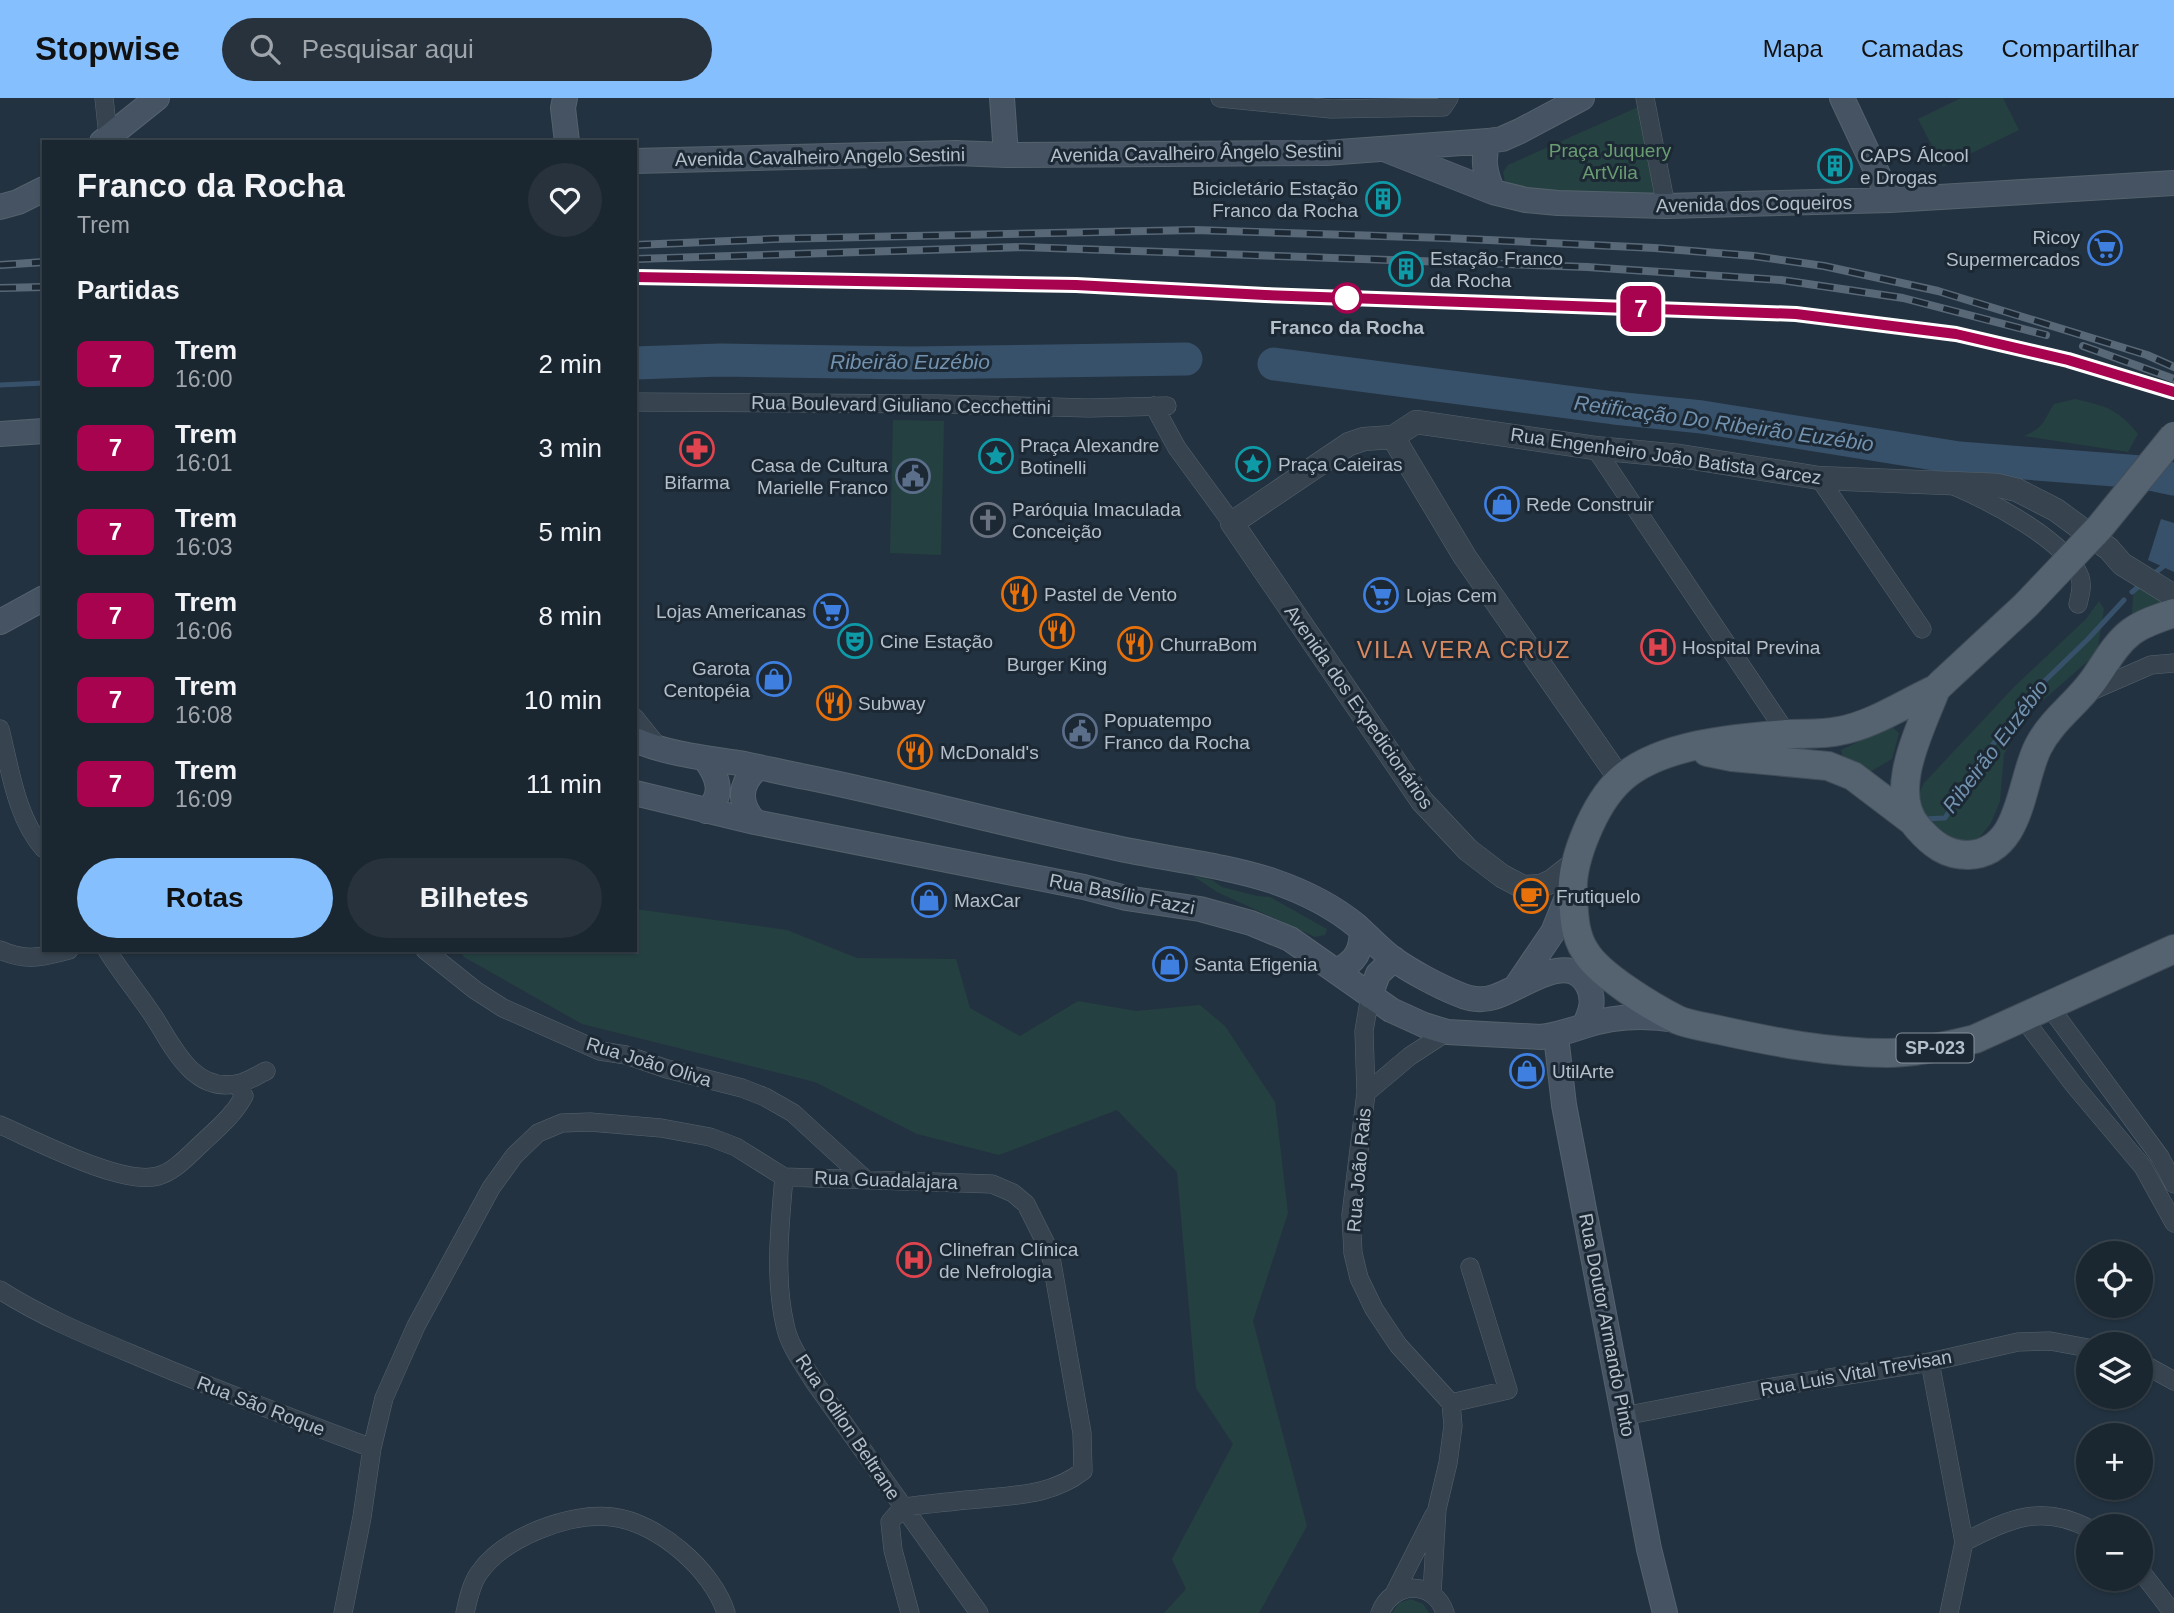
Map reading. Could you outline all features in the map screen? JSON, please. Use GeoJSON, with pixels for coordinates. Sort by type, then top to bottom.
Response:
{"type":"FeatureCollection","features":[{"type":"Feature","properties":{"kind":"main road"},"geometry":{"type":"LineString","coordinates":[[105,139],[157,98]]}},
{"type":"Feature","properties":{"kind":"main road"},"geometry":{"type":"LineString","coordinates":[[565,98],[563,108],[567,140]]}},
{"type":"Feature","properties":{"kind":"main road"},"geometry":{"type":"LineString","coordinates":[[1002,98],[1006,155]]}},
{"type":"Feature","properties":{"kind":"main road","name":"Avenida Cavalheiro Ângelo Sestini"},"geometry":{"type":"LineString","coordinates":[[1006,155],[1326,153],[1488,141],[1502,139],[1520,131],[1582,98]]}},
{"type":"Feature","properties":{"kind":"main road"},"geometry":{"type":"LineString","coordinates":[[1842,98],[1890,200]]}},
{"type":"Feature","properties":{"kind":"main road"},"geometry":{"type":"LineString","coordinates":[[1488,141],[1484,167],[1493,192]]}},
{"type":"Feature","properties":{"kind":"main road","name":"Avenida dos Coqueiros"},"geometry":{"type":"LineString","coordinates":[[1385,149],[1493,192],[1526,200],[1558,203],[1666,206],[1890,200],[2174,183]]}},
{"type":"Feature","properties":{"kind":"main road","name":"Avenida Cavalheiro Angelo Sestini"},"geometry":{"type":"LineString","coordinates":[[637,161],[956,153],[1006,155]]}},
{"type":"Feature","properties":{"kind":"main road"},"geometry":{"type":"LineString","coordinates":[[0,207],[18,202],[42,190]]}},
{"type":"Feature","properties":{"kind":"main road"},"geometry":{"type":"LineString","coordinates":[[0,434],[42,431]]}},
{"type":"Feature","properties":{"kind":"main road","name":"SP-023"},"geometry":{"type":"LineString","coordinates":[[1517,986],[1553,932],[1599,807],[1620,779],[1637,768],[1689,748],[1714,742],[1787,734],[1816,734],[1857,727],[1939,686],[2026,605],[2100,527],[2174,436]]}},
{"type":"Feature","properties":{"kind":"main road"},"geometry":{"type":"LineString","coordinates":[[0,622],[42,599]]}},
{"type":"Feature","properties":{"kind":"main road"},"geometry":{"type":"LineString","coordinates":[[1689,748],[1732,757],[1828,766],[1853,776],[1911,820],[1941,849],[1956,855],[1971,855],[1995,844],[2005,835],[2017,813],[2037,748],[2128,634],[2140,626],[2174,613]]}},
{"type":"Feature","properties":{"kind":"main road","name":"SP-023"},"geometry":{"type":"LineString","coordinates":[[1911,820],[1905,800],[1907,774],[1939,686]]}},
{"type":"Feature","properties":{"kind":"main road"},"geometry":{"type":"LineString","coordinates":[[637,741],[705,759],[891,795],[1110,847],[1252,875],[1329,906],[1394,959],[1459,995],[1472,998],[1494,997],[1550,972],[1563,970],[1580,974],[1592,999],[1590,1015],[1584,1026]]}},
{"type":"Feature","properties":{"kind":"main road"},"geometry":{"type":"LineString","coordinates":[[705,759],[715,773],[718,788],[717,799],[706,811]]}},
{"type":"Feature","properties":{"kind":"main road"},"geometry":{"type":"LineString","coordinates":[[755,822],[744,806],[742,787],[758,768]]}},
{"type":"Feature","properties":{"kind":"main road","name":"Rua Basílio Fazzi"},"geometry":{"type":"LineString","coordinates":[[637,794],[755,822],[1084,887],[1126,898],[1213,913],[1251,923],[1290,939],[1400,1015],[1447,1032],[1556,1036],[1584,1026]]}},
{"type":"Feature","properties":{"kind":"main road","name":"SP-023"},"geometry":{"type":"LineString","coordinates":[[1574,874],[1575,923],[1579,940],[1595,966],[1679,1021]]}},
{"type":"Feature","properties":{"kind":"main road"},"geometry":{"type":"LineString","coordinates":[[1337,971],[1355,959],[1361,948],[1362,932]]}},
{"type":"Feature","properties":{"kind":"main road","name":"SP-023"},"geometry":{"type":"LineString","coordinates":[[1584,1026],[1638,1016],[1679,1021],[1808,1047],[1887,1053],[1941,1047],[1975,1039],[2174,949]]}},
{"type":"Feature","properties":{"kind":"main road"},"geometry":{"type":"LineString","coordinates":[[1370,996],[1378,974],[1394,959]]}},
{"type":"Feature","properties":{"kind":"main road","name":"Rua Doutor Armando Pinto"},"geometry":{"type":"LineString","coordinates":[[1556,1036],[1564,1105],[1649,1549],[1665,1613]]}},
{"type":"Feature","properties":{"kind":"street"},"geometry":{"type":"LineString","coordinates":[[104,98],[105,139]]}},
{"type":"Feature","properties":{"kind":"street"},"geometry":{"type":"LineString","coordinates":[[1220,98],[1331,109],[1443,107],[1449,98]]}},
{"type":"Feature","properties":{"kind":"street"},"geometry":{"type":"LineString","coordinates":[[1645,98],[1666,206]]}},
{"type":"Feature","properties":{"kind":"street","name":"Rua Boulevard Giuliano Cecchettini"},"geometry":{"type":"LineString","coordinates":[[637,402],[1089,408],[1160,406],[1177,447],[1232,523]]}},
{"type":"Feature","properties":{"kind":"street","name":"Rua Engenheiro João Batista Garcez"},"geometry":{"type":"LineString","coordinates":[[1393,437],[1416,422],[1595,448],[1681,456],[1819,478],[1986,484],[2017,490],[2056,510],[2100,542],[2122,565],[2174,596]]}},
{"type":"Feature","properties":{"kind":"street"},"geometry":{"type":"LineString","coordinates":[[1232,523],[1349,444],[1364,439],[1393,437],[1465,556],[1620,779]]}},
{"type":"Feature","properties":{"kind":"street"},"geometry":{"type":"LineString","coordinates":[[1595,448],[1787,734]]}},
{"type":"Feature","properties":{"kind":"street"},"geometry":{"type":"LineString","coordinates":[[1819,478],[1922,629]]}},
{"type":"Feature","properties":{"kind":"street","name":"Rua Engenheiro João Batista Garcez"},"geometry":{"type":"LineString","coordinates":[[1943,482],[1993,503],[2053,544],[2072,563],[2080,578],[2078,604]]}},
{"type":"Feature","properties":{"kind":"street","name":"Avenida dos Expedicionários"},"geometry":{"type":"LineString","coordinates":[[1232,523],[1422,801],[1468,850],[1502,877],[1523,887],[1541,886],[1574,874]]}},
{"type":"Feature","properties":{"kind":"street"},"geometry":{"type":"LineString","coordinates":[[2078,697],[2151,665],[2174,663]]}},
{"type":"Feature","properties":{"kind":"street"},"geometry":{"type":"LineString","coordinates":[[637,721],[660,749]]}},
{"type":"Feature","properties":{"kind":"street"},"geometry":{"type":"LineString","coordinates":[[0,729],[20,805],[30,829],[42,846]]}},
{"type":"Feature","properties":{"kind":"street"},"geometry":{"type":"LineString","coordinates":[[0,950],[32,959],[61,952]]}},
{"type":"Feature","properties":{"kind":"street"},"geometry":{"type":"LineString","coordinates":[[108,952],[179,1059],[193,1072],[220,1084],[237,1084],[266,1071]]}},
{"type":"Feature","properties":{"kind":"street","name":"Rua João Oliva"},"geometry":{"type":"LineString","coordinates":[[428,952],[475,990],[503,1008],[600,1051],[626,1055],[765,1097],[793,1113],[866,1180]]}},
{"type":"Feature","properties":{"kind":"street","name":"Rua João Rais"},"geometry":{"type":"LineString","coordinates":[[1370,996],[1364,1040],[1366,1093],[1352,1215],[1353,1253],[1359,1278],[1374,1309],[1398,1345],[1451,1403]]}},
{"type":"Feature","properties":{"kind":"street"},"geometry":{"type":"LineString","coordinates":[[2049,1006],[2167,1153],[2174,1184]]}},
{"type":"Feature","properties":{"kind":"street"},"geometry":{"type":"LineString","coordinates":[[2023,1018],[2074,1085],[2143,1167],[2174,1223]]}},
{"type":"Feature","properties":{"kind":"street","name":"Rua João Rais"},"geometry":{"type":"LineString","coordinates":[[1366,1093],[1410,1056],[1447,1032]]}},
{"type":"Feature","properties":{"kind":"street"},"geometry":{"type":"LineString","coordinates":[[0,1125],[78,1159],[133,1178],[157,1176],[173,1169],[234,1113],[244,1096],[237,1084]]}},
{"type":"Feature","properties":{"kind":"street","name":"Rua Guadalajara"},"geometry":{"type":"LineString","coordinates":[[372,1448],[384,1398],[416,1326],[491,1188],[514,1156],[538,1133],[562,1123],[590,1122],[661,1128],[710,1138],[736,1147],[784,1177],[992,1184],[1013,1193],[1026,1203],[1050,1252],[1082,1433],[1083,1471],[1068,1482],[1028,1494],[903,1507]]}},
{"type":"Feature","properties":{"kind":"street"},"geometry":{"type":"LineString","coordinates":[[2143,1167],[2167,1153]]}},
{"type":"Feature","properties":{"kind":"street","name":"Rua Odilon Beltrane"},"geometry":{"type":"LineString","coordinates":[[784,1177],[778,1252],[785,1326],[796,1352],[815,1383],[979,1613]]}},
{"type":"Feature","properties":{"kind":"street"},"geometry":{"type":"LineString","coordinates":[[1432,1593],[1437,1509],[1450,1450],[1451,1403],[1508,1390],[1470,1267]]}},
{"type":"Feature","properties":{"kind":"street","name":"Rua São Roque"},"geometry":{"type":"LineString","coordinates":[[0,1290],[40,1314],[101,1342],[199,1383],[372,1448]]}},
{"type":"Feature","properties":{"kind":"street","name":"Rua Luis Vital Trevisan"},"geometry":{"type":"LineString","coordinates":[[1624,1416],[1773,1387],[1930,1362],[2018,1342],[2050,1341],[2076,1346]]}},
{"type":"Feature","properties":{"kind":"street"},"geometry":{"type":"LineString","coordinates":[[1930,1362],[1964,1542],[1949,1613]]}},
{"type":"Feature","properties":{"kind":"street"},"geometry":{"type":"LineString","coordinates":[[2153,1369],[2174,1381]]}},
{"type":"Feature","properties":{"kind":"street"},"geometry":{"type":"LineString","coordinates":[[343,1613],[372,1448]]}},
{"type":"Feature","properties":{"kind":"street"},"geometry":{"type":"LineString","coordinates":[[903,1507],[890,1522],[892,1550],[911,1613]]}},
{"type":"Feature","properties":{"kind":"street"},"geometry":{"type":"LineString","coordinates":[[1382,1606],[1437,1509]]}},
{"type":"Feature","properties":{"kind":"street"},"geometry":{"type":"LineString","coordinates":[[465,1613],[477,1575],[497,1554],[524,1536],[563,1522],[587,1517],[614,1517],[651,1530],[678,1547],[701,1571],[723,1603],[726,1613]]}},
{"type":"Feature","properties":{"kind":"street"},"geometry":{"type":"LineString","coordinates":[[1964,1542],[2022,1517],[2067,1517],[2076,1522]]}},
{"type":"Feature","properties":{"kind":"street"},"geometry":{"type":"LineString","coordinates":[[1382,1606],[1411,1587],[1422,1588],[1432,1593],[1446,1612]]}},
{"type":"Feature","properties":{"kind":"street"},"geometry":{"type":"LineString","coordinates":[[2153,1587],[2173,1613]]}},
{"type":"Feature","properties":{"kind":"green space"},"geometry":{"type":"Polygon","coordinates":[[[1961,98],[2003,98],[2019,130],[1943,167],[1918,119],[1961,98]]]}},
{"type":"Feature","properties":{"kind":"green space","name":"Praça Juquery ArtVila"},"geometry":{"type":"Polygon","coordinates":[[[1638,107],[1656,202],[1520,189],[1505,182],[1503,172],[1508,165],[1638,107]]]}},
{"type":"Feature","properties":{"kind":"green space"},"geometry":{"type":"Polygon","coordinates":[[[2075,399],[2111,410],[2131,426],[2138,434],[2128,452],[2024,436],[2040,426],[2054,404],[2075,399]]]}},
{"type":"Feature","properties":{"kind":"green space"},"geometry":{"type":"Polygon","coordinates":[[[893,420],[944,421],[941,555],[890,553],[893,420]]]}},
{"type":"Feature","properties":{"kind":"green space"},"geometry":{"type":"Polygon","coordinates":[[[2134,582],[2168,607],[2131,628],[2134,582]]]}},
{"type":"Feature","properties":{"kind":"green space"},"geometry":{"type":"Polygon","coordinates":[[[2099,601],[2104,609],[2097,653],[2025,716],[2004,754],[2000,801],[1991,823],[1979,838],[1957,844],[1946,839],[1921,815],[1919,793],[1924,783],[2014,687],[2086,619],[2099,601]]]}},
{"type":"Feature","properties":{"kind":"green space"},"geometry":{"type":"Polygon","coordinates":[[[1891,726],[1899,733],[1892,759],[1868,773],[1843,758],[1841,750],[1891,726]]]}},
{"type":"Feature","properties":{"kind":"green space"},"geometry":{"type":"Polygon","coordinates":[[[1193,876],[1212,880],[1222,887],[1270,897],[1327,929],[1325,935],[1315,937],[1217,892],[1193,876]]]}},
{"type":"Feature","properties":{"kind":"green space"},"geometry":{"type":"Polygon","coordinates":[[[637,909],[787,930],[857,958],[956,959],[970,1008],[1020,1036],[1078,1001],[1136,1011],[1200,1005],[1225,1026],[1275,1102],[1288,1213],[1253,1321],[1307,1526],[1259,1613],[1164,1613],[1186,1589],[1172,1559],[1233,1444],[1196,1388],[1177,1172],[1117,1110],[999,1155],[917,1134],[815,1082],[582,1024],[464,957],[461,952],[637,952],[637,909]]]}},
{"type":"Feature","properties":{"kind":"green space"},"geometry":{"type":"Polygon","coordinates":[[[1411,1599],[1423,1604],[1429,1613],[1392,1613],[1399,1603],[1411,1599]]]}},
{"type":"Feature","properties":{"kind":"water"},"geometry":{"type":"Polygon","coordinates":[[[2161,519],[2174,523],[2174,572],[2148,560],[2161,519]]]}},
{"type":"Feature","properties":{"kind":"waterway","name":"Ribeirão Euzébio"},"geometry":{"type":"LineString","coordinates":[[637,363],[721,360],[912,363],[1186,359]]}},
{"type":"Feature","properties":{"kind":"waterway","name":"Retificação Do Ribeirão Euzébio"},"geometry":{"type":"LineString","coordinates":[[1274,364],[1702,417],[1959,458],[2141,472],[2174,479]]}},
{"type":"Feature","properties":{"kind":"waterway","name":"Ribeirão Euzébio"},"geometry":{"type":"LineString","coordinates":[[0,385],[42,383]]}},
{"type":"Feature","properties":{"kind":"waterway","name":"Ribeirão Euzébio"},"geometry":{"type":"LineString","coordinates":[[2151,576],[2174,558]]}},
{"type":"Feature","properties":{"kind":"waterway","name":"Ribeirão Euzébio"},"geometry":{"type":"LineString","coordinates":[[2132,592],[2143,583]]}},
{"type":"Feature","properties":{"kind":"waterway","name":"Ribeirão Euzébio"},"geometry":{"type":"LineString","coordinates":[[1923,819],[1945,818],[1980,762],[2027,698],[2124,600]]}},
{"type":"Feature","properties":{"kind":"railway"},"geometry":{"type":"LineString","coordinates":[[637,245],[773,239],[1195,230],[1655,248],[1754,256],[1824,266],[1938,291],[2147,355],[2174,367]]}},
{"type":"Feature","properties":{"kind":"railway"},"geometry":{"type":"LineString","coordinates":[[637,259],[1022,247],[1587,267],[1781,280],[1903,298],[2046,335]]}},
{"type":"Feature","properties":{"kind":"railway"},"geometry":{"type":"LineString","coordinates":[[0,265],[42,262]]}},
{"type":"Feature","properties":{"kind":"railway"},"geometry":{"type":"LineString","coordinates":[[637,277],[1076,285],[1265,295],[1796,314],[1956,334],[2068,360],[2174,392]]}},
{"type":"Feature","properties":{"kind":"railway"},"geometry":{"type":"LineString","coordinates":[[0,288],[42,287]]}},
{"type":"Feature","properties":{"kind":"railway"},"geometry":{"type":"LineString","coordinates":[[2083,346],[2174,379]]}},
{"type":"Feature","properties":{"kind":"train","name":"7"},"geometry":{"type":"LineString","coordinates":[[637,277],[1076,285],[1265,295],[1796,314],[1956,334],[2068,360],[2174,392]]}},
{"type":"Feature","properties":{"kind":"place","name":"CAPS Álcool e Drogas"},"geometry":{"type":"Point","coordinates":[1835,166]}},
{"type":"Feature","properties":{"kind":"place","name":"Bicicletário Estação Franco da Rocha"},"geometry":{"type":"Point","coordinates":[1383,199]}},
{"type":"Feature","properties":{"kind":"place","name":"Ricoy Supermercados"},"geometry":{"type":"Point","coordinates":[2105,248]}},
{"type":"Feature","properties":{"kind":"place","name":"Estação Franco da Rocha"},"geometry":{"type":"Point","coordinates":[1406,269]}},
{"type":"Feature","properties":{"kind":"place","name":"Franco da Rocha"},"geometry":{"type":"Point","coordinates":[1347,298]}},
{"type":"Feature","properties":{"kind":"place","name":"Bifarma"},"geometry":{"type":"Point","coordinates":[697,449]}},
{"type":"Feature","properties":{"kind":"place","name":"Praça Alexandre Botinelli"},"geometry":{"type":"Point","coordinates":[996,456]}},
{"type":"Feature","properties":{"kind":"place","name":"Praça Caieiras"},"geometry":{"type":"Point","coordinates":[1253,464]}},
{"type":"Feature","properties":{"kind":"place","name":"Casa de Cultura Marielle Franco"},"geometry":{"type":"Point","coordinates":[913,476]}},
{"type":"Feature","properties":{"kind":"place","name":"Rede Construir"},"geometry":{"type":"Point","coordinates":[1502,504]}},
{"type":"Feature","properties":{"kind":"place","name":"Paróquia Imaculada Conceição"},"geometry":{"type":"Point","coordinates":[988,520]}},
{"type":"Feature","properties":{"kind":"place","name":"Pastel de Vento"},"geometry":{"type":"Point","coordinates":[1019,594]}},
{"type":"Feature","properties":{"kind":"place","name":"Lojas Cem"},"geometry":{"type":"Point","coordinates":[1381,595]}},
{"type":"Feature","properties":{"kind":"place","name":"Lojas Americanas"},"geometry":{"type":"Point","coordinates":[831,611]}},
{"type":"Feature","properties":{"kind":"place","name":"Burger King"},"geometry":{"type":"Point","coordinates":[1057,631]}},
{"type":"Feature","properties":{"kind":"place","name":"Cine Estação"},"geometry":{"type":"Point","coordinates":[855,641]}},
{"type":"Feature","properties":{"kind":"place","name":"ChurraBom"},"geometry":{"type":"Point","coordinates":[1135,644]}},
{"type":"Feature","properties":{"kind":"place","name":"Hospital Previna"},"geometry":{"type":"Point","coordinates":[1658,647]}},
{"type":"Feature","properties":{"kind":"place","name":"Garota Centopéia"},"geometry":{"type":"Point","coordinates":[774,679]}},
{"type":"Feature","properties":{"kind":"place","name":"Subway"},"geometry":{"type":"Point","coordinates":[834,703]}},
{"type":"Feature","properties":{"kind":"place","name":"Popuatempo Franco da Rocha"},"geometry":{"type":"Point","coordinates":[1080,731]}},
{"type":"Feature","properties":{"kind":"place","name":"McDonald's"},"geometry":{"type":"Point","coordinates":[915,752]}},
{"type":"Feature","properties":{"kind":"place","name":"Frutiquelo"},"geometry":{"type":"Point","coordinates":[1531,896]}},
{"type":"Feature","properties":{"kind":"place","name":"MaxCar"},"geometry":{"type":"Point","coordinates":[929,900]}},
{"type":"Feature","properties":{"kind":"place","name":"Santa Efigenia"},"geometry":{"type":"Point","coordinates":[1170,964]}},
{"type":"Feature","properties":{"kind":"place","name":"UtilArte"},"geometry":{"type":"Point","coordinates":[1527,1071]}},
{"type":"Feature","properties":{"kind":"place","name":"Clinefran Clínica de Nefrologia"},"geometry":{"type":"Point","coordinates":[914,1260]}},
{"type":"Feature","properties":{"kind":"district","name":"VILA VERA CRUZ"},"geometry":{"type":"Point","coordinates":[1464,650]}}]}
